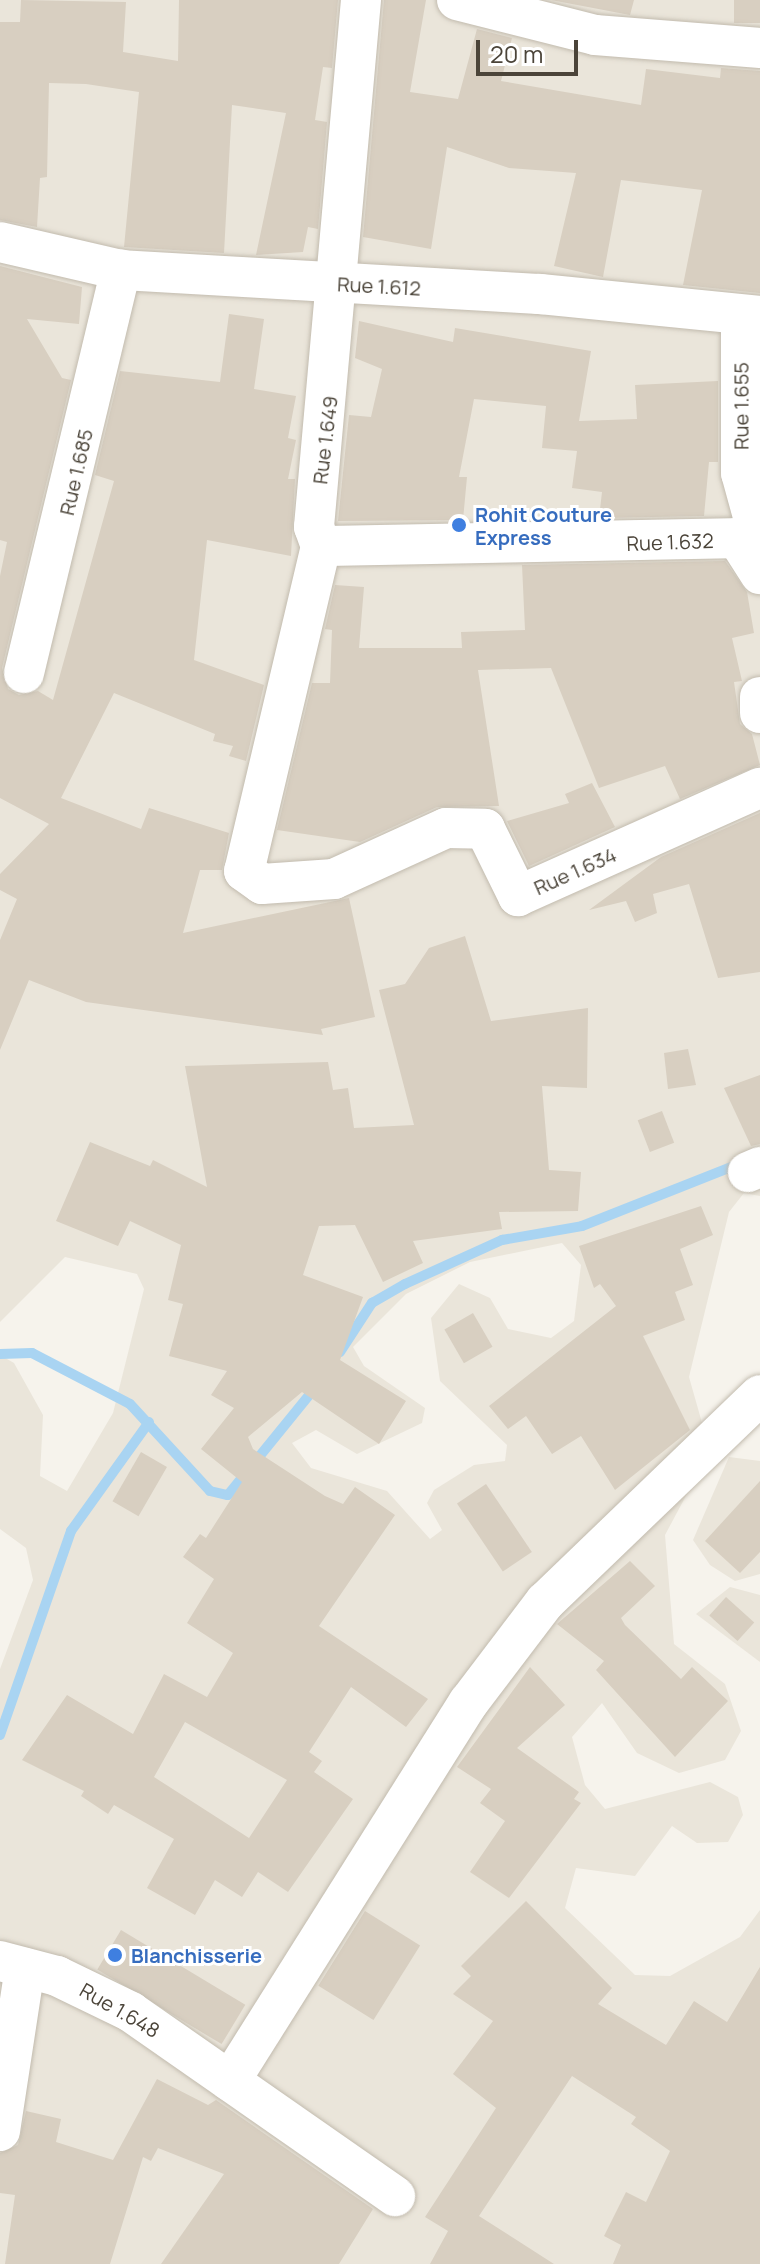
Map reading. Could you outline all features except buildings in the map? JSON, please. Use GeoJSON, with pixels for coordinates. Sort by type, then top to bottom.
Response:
{"type":"FeatureCollection","features":[{"type":"Feature","properties":{"kind":"street","name":"Rue 1.649"},"geometry":{"type":"LineString","coordinates":[[244,871],[321,546],[314,527],[339,284],[361,0]]}},
{"type":"Feature","properties":{"kind":"street"},"geometry":{"type":"LineString","coordinates":[[457,0],[595,35],[760,48]]}},
{"type":"Feature","properties":{"kind":"street","name":"Rue 1.612"},"geometry":{"type":"LineString","coordinates":[[0,242],[121,270],[540,294],[750,316]]}},
{"type":"Feature","properties":{"kind":"street","name":"Rue 1.685"},"geometry":{"type":"LineString","coordinates":[[24,673],[121,270]]}},
{"type":"Feature","properties":{"kind":"street","name":"Rue 1.655"},"geometry":{"type":"LineString","coordinates":[[750,316],[741,473],[760,542]]}},
{"type":"Feature","properties":{"kind":"street","name":"Rue 1.632"},"geometry":{"type":"LineString","coordinates":[[321,546],[737,538],[760,574]]}},
{"type":"Feature","properties":{"kind":"street"},"geometry":{"type":"LineString","coordinates":[[760,697],[760,713]]}},
{"type":"Feature","properties":{"kind":"street","name":"Rue 1.634"},"geometry":{"type":"LineString","coordinates":[[244,871],[262,884],[334,879],[446,828],[485,829],[518,896],[760,788]]}},
{"type":"Feature","properties":{"kind":"street"},"geometry":{"type":"LineString","coordinates":[[230,2081],[469,1702],[536,1614],[760,1395]]}},
{"type":"Feature","properties":{"kind":"street"},"geometry":{"type":"LineString","coordinates":[[0,2131],[12,1964]]}},
{"type":"Feature","properties":{"kind":"street","name":"Rue 1.648"},"geometry":{"type":"LineString","coordinates":[[12,1964],[131,2012],[395,2196]]}},
{"type":"Feature","properties":{"kind":"shaded area"},"geometry":{"type":"Polygon","coordinates":[[[0,0],[760,0],[760,1196],[744,1193],[729,1212],[689,1377],[710,1451],[665,1535],[674,1644],[725,1684],[741,1731],[725,1760],[679,1773],[637,1753],[602,1703],[572,1737],[585,1785],[605,1809],[710,1782],[738,1797],[743,1815],[728,1842],[697,1843],[672,1826],[635,1876],[576,1868],[565,1908],[635,1975],[670,1976],[740,1937],[760,1910],[760,2264],[0,2264],[0,1669],[33,1580],[26,1548],[0,1529],[0,1355],[14,1363],[43,1415],[40,1476],[67,1491],[113,1413],[144,1289],[137,1274],[65,1257],[0,1322],[0,0]],[[562,1243],[470,1262],[406,1294],[353,1347],[364,1366],[425,1408],[422,1423],[357,1454],[316,1430],[292,1443],[311,1468],[387,1491],[430,1539],[442,1530],[427,1503],[434,1490],[474,1465],[505,1461],[507,1445],[440,1381],[431,1318],[459,1284],[490,1298],[508,1329],[551,1338],[574,1321],[581,1265],[562,1243]]]}},
{"type":"Feature","properties":{"kind":"shaded area"},"geometry":{"type":"Polygon","coordinates":[[[729,1457],[760,1461],[760,1574],[735,1581],[710,1565],[693,1540],[729,1457]]]}},
{"type":"Feature","properties":{"kind":"shaded area"},"geometry":{"type":"Polygon","coordinates":[[[730,1587],[760,1595],[760,1662],[696,1614],[730,1587]]]}},
{"type":"Feature","properties":{"kind":"waterway"},"geometry":{"type":"LineString","coordinates":[[340,1352],[372,1303],[405,1284],[502,1240],[582,1226],[741,1163]]}},
{"type":"Feature","properties":{"kind":"waterway"},"geometry":{"type":"LineString","coordinates":[[0,1354],[32,1353],[130,1404],[210,1491],[228,1495],[315,1388]]}},
{"type":"Feature","properties":{"kind":"waterway"},"geometry":{"type":"LineString","coordinates":[[0,1735],[71,1531],[149,1422]]}},
{"type":"Feature","properties":{"kind":"place","name":"Rohit Couture Express"},"geometry":{"type":"Point","coordinates":[459,525]}},
{"type":"Feature","properties":{"kind":"place","name":"Blanchisserie"},"geometry":{"type":"Point","coordinates":[115,1955]}}]}
